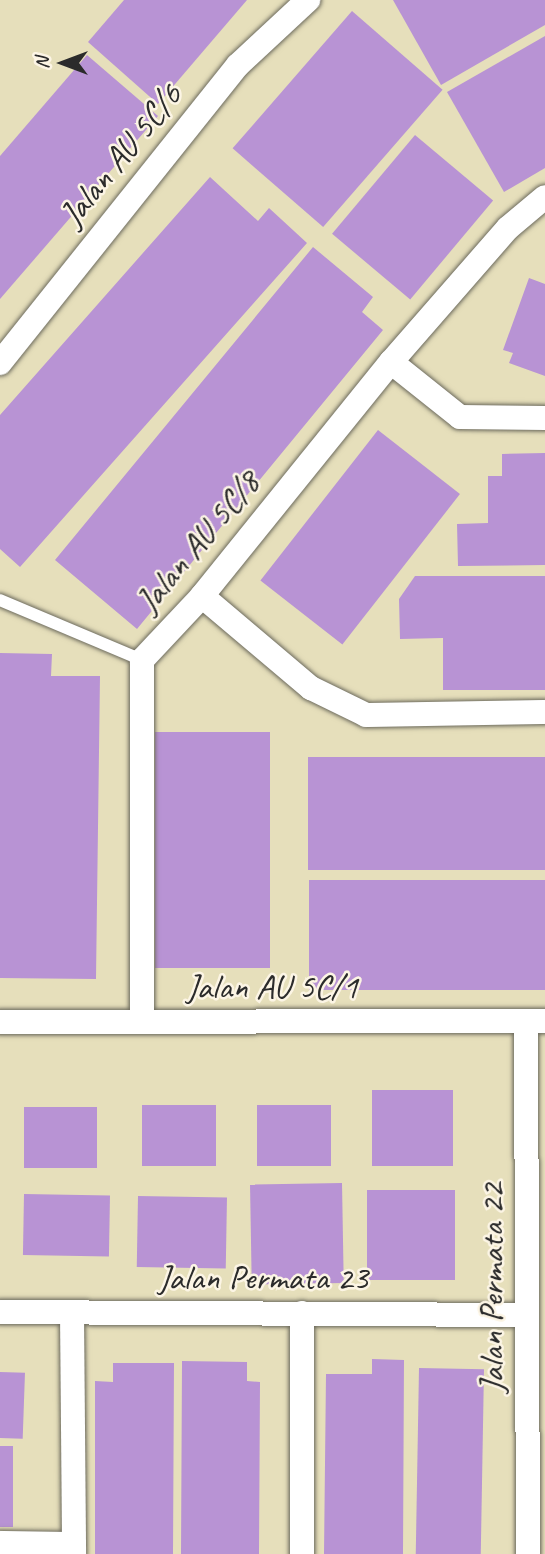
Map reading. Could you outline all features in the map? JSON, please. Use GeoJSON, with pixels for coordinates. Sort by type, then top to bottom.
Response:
{"type":"FeatureCollection","features":[{"type":"Feature","properties":{"kind":"street","name":"Jalan AU 5C/6"},"geometry":{"type":"LineString","coordinates":[[0,363],[237,65],[308,0]]}},
{"type":"Feature","properties":{"kind":"street","name":"Jalan AU 5C/8"},"geometry":{"type":"LineString","coordinates":[[142,1022],[142,660],[202,596],[391,362],[508,228],[545,197]]}},
{"type":"Feature","properties":{"kind":"street"},"geometry":{"type":"LineString","coordinates":[[391,362],[460,417],[545,418]]}},
{"type":"Feature","properties":{"kind":"street"},"geometry":{"type":"LineString","coordinates":[[202,596],[311,688],[366,715],[545,712]]}},
{"type":"Feature","properties":{"kind":"street","name":"Jalan AU 5C/1"},"geometry":{"type":"LineString","coordinates":[[0,1022],[536,1021]]}},
{"type":"Feature","properties":{"kind":"street","name":"Jalan Permata 22"},"geometry":{"type":"LineString","coordinates":[[528,1554],[527,1315],[536,1021]]}},
{"type":"Feature","properties":{"kind":"street","name":"Jalan Permata 23"},"geometry":{"type":"LineString","coordinates":[[0,1312],[527,1315]]}},
{"type":"Feature","properties":{"kind":"street"},"geometry":{"type":"LineString","coordinates":[[0,1543],[74,1549],[72,1312]]}},
{"type":"Feature","properties":{"kind":"street"},"geometry":{"type":"LineString","coordinates":[[302,1314],[302,1554]]}},
{"type":"Feature","properties":{"kind":"lane"},"geometry":{"type":"LineString","coordinates":[[0,600],[142,660]]}},
{"type":"Feature","properties":{"kind":"building"},"geometry":{"type":"Polygon","coordinates":[[[124,0],[247,0],[158,104],[88,42],[124,0]]]}},
{"type":"Feature","properties":{"kind":"building"},"geometry":{"type":"Polygon","coordinates":[[[393,0],[545,0],[545,25],[441,85],[393,0]]]}},
{"type":"Feature","properties":{"kind":"building"},"geometry":{"type":"Polygon","coordinates":[[[352,11],[443,90],[323,227],[233,148],[352,11]]]}},
{"type":"Feature","properties":{"kind":"building"},"geometry":{"type":"Polygon","coordinates":[[[545,36],[545,168],[504,192],[447,92],[545,36]]]}},
{"type":"Feature","properties":{"kind":"building"},"geometry":{"type":"Polygon","coordinates":[[[87,55],[158,116],[0,299],[0,156],[87,55]]]}},
{"type":"Feature","properties":{"kind":"building"},"geometry":{"type":"Polygon","coordinates":[[[415,135],[493,201],[410,299],[332,234],[415,135]]]}},
{"type":"Feature","properties":{"kind":"building"},"geometry":{"type":"Polygon","coordinates":[[[210,177],[258,221],[269,208],[307,243],[20,567],[0,549],[0,415],[210,177]]]}},
{"type":"Feature","properties":{"kind":"building"},"geometry":{"type":"Polygon","coordinates":[[[313,247],[373,297],[362,312],[383,330],[137,629],[55,560],[313,247]]]}},
{"type":"Feature","properties":{"kind":"building"},"geometry":{"type":"Polygon","coordinates":[[[529,278],[545,284],[545,376],[509,363],[513,353],[503,350],[529,278]]]}},
{"type":"Feature","properties":{"kind":"building"},"geometry":{"type":"Polygon","coordinates":[[[378,430],[460,494],[342,645],[260,581],[378,430]]]}},
{"type":"Feature","properties":{"kind":"building"},"geometry":{"type":"Polygon","coordinates":[[[545,453],[545,565],[458,566],[457,524],[488,523],[488,476],[502,476],[502,454],[545,453]]]}},
{"type":"Feature","properties":{"kind":"building"},"geometry":{"type":"Polygon","coordinates":[[[415,576],[545,576],[545,690],[443,690],[443,638],[400,639],[399,599],[415,576]]]}},
{"type":"Feature","properties":{"kind":"building"},"geometry":{"type":"Polygon","coordinates":[[[0,653],[52,654],[51,676],[100,676],[96,979],[0,978],[0,653]]]}},
{"type":"Feature","properties":{"kind":"building"},"geometry":{"type":"Polygon","coordinates":[[[155,732],[270,732],[270,968],[155,968],[155,732]]]}},
{"type":"Feature","properties":{"kind":"building"},"geometry":{"type":"Polygon","coordinates":[[[308,757],[545,757],[545,870],[308,870],[308,757]]]}},
{"type":"Feature","properties":{"kind":"building"},"geometry":{"type":"Polygon","coordinates":[[[309,880],[545,880],[545,990],[309,990],[309,880]]]}},
{"type":"Feature","properties":{"kind":"building"},"geometry":{"type":"Polygon","coordinates":[[[372,1090],[453,1090],[453,1166],[372,1166],[372,1090]]]}},
{"type":"Feature","properties":{"kind":"building"},"geometry":{"type":"Polygon","coordinates":[[[142,1105],[216,1105],[216,1166],[142,1166],[142,1105]]]}},
{"type":"Feature","properties":{"kind":"building"},"geometry":{"type":"Polygon","coordinates":[[[257,1105],[331,1105],[331,1166],[257,1166],[257,1105]]]}},
{"type":"Feature","properties":{"kind":"building"},"geometry":{"type":"Polygon","coordinates":[[[24,1107],[97,1107],[97,1168],[24,1168],[24,1107]]]}},
{"type":"Feature","properties":{"kind":"building"},"geometry":{"type":"Polygon","coordinates":[[[342,1183],[344,1283],[252,1285],[250,1185],[342,1183]]]}},
{"type":"Feature","properties":{"kind":"building"},"geometry":{"type":"Polygon","coordinates":[[[367,1190],[455,1190],[455,1280],[367,1280],[367,1190]]]}},
{"type":"Feature","properties":{"kind":"building"},"geometry":{"type":"Polygon","coordinates":[[[24,1194],[110,1196],[109,1256],[23,1255],[24,1194]]]}},
{"type":"Feature","properties":{"kind":"building"},"geometry":{"type":"Polygon","coordinates":[[[138,1196],[227,1198],[226,1269],[137,1267],[138,1196]]]}},
{"type":"Feature","properties":{"kind":"building"},"geometry":{"type":"Polygon","coordinates":[[[372,1359],[404,1360],[403,1554],[324,1554],[326,1374],[372,1374],[372,1359]]]}},
{"type":"Feature","properties":{"kind":"building"},"geometry":{"type":"Polygon","coordinates":[[[182,1361],[247,1362],[247,1381],[260,1382],[259,1554],[181,1554],[182,1361]]]}},
{"type":"Feature","properties":{"kind":"building"},"geometry":{"type":"Polygon","coordinates":[[[113,1363],[174,1363],[173,1554],[95,1554],[95,1381],[113,1382],[113,1363]]]}},
{"type":"Feature","properties":{"kind":"building"},"geometry":{"type":"Polygon","coordinates":[[[419,1368],[484,1369],[481,1554],[416,1554],[419,1368]]]}},
{"type":"Feature","properties":{"kind":"building"},"geometry":{"type":"Polygon","coordinates":[[[0,1372],[25,1373],[23,1439],[0,1438],[0,1372]]]}},
{"type":"Feature","properties":{"kind":"building"},"geometry":{"type":"Polygon","coordinates":[[[0,1446],[13,1446],[13,1527],[0,1527],[0,1446]]]}}]}
